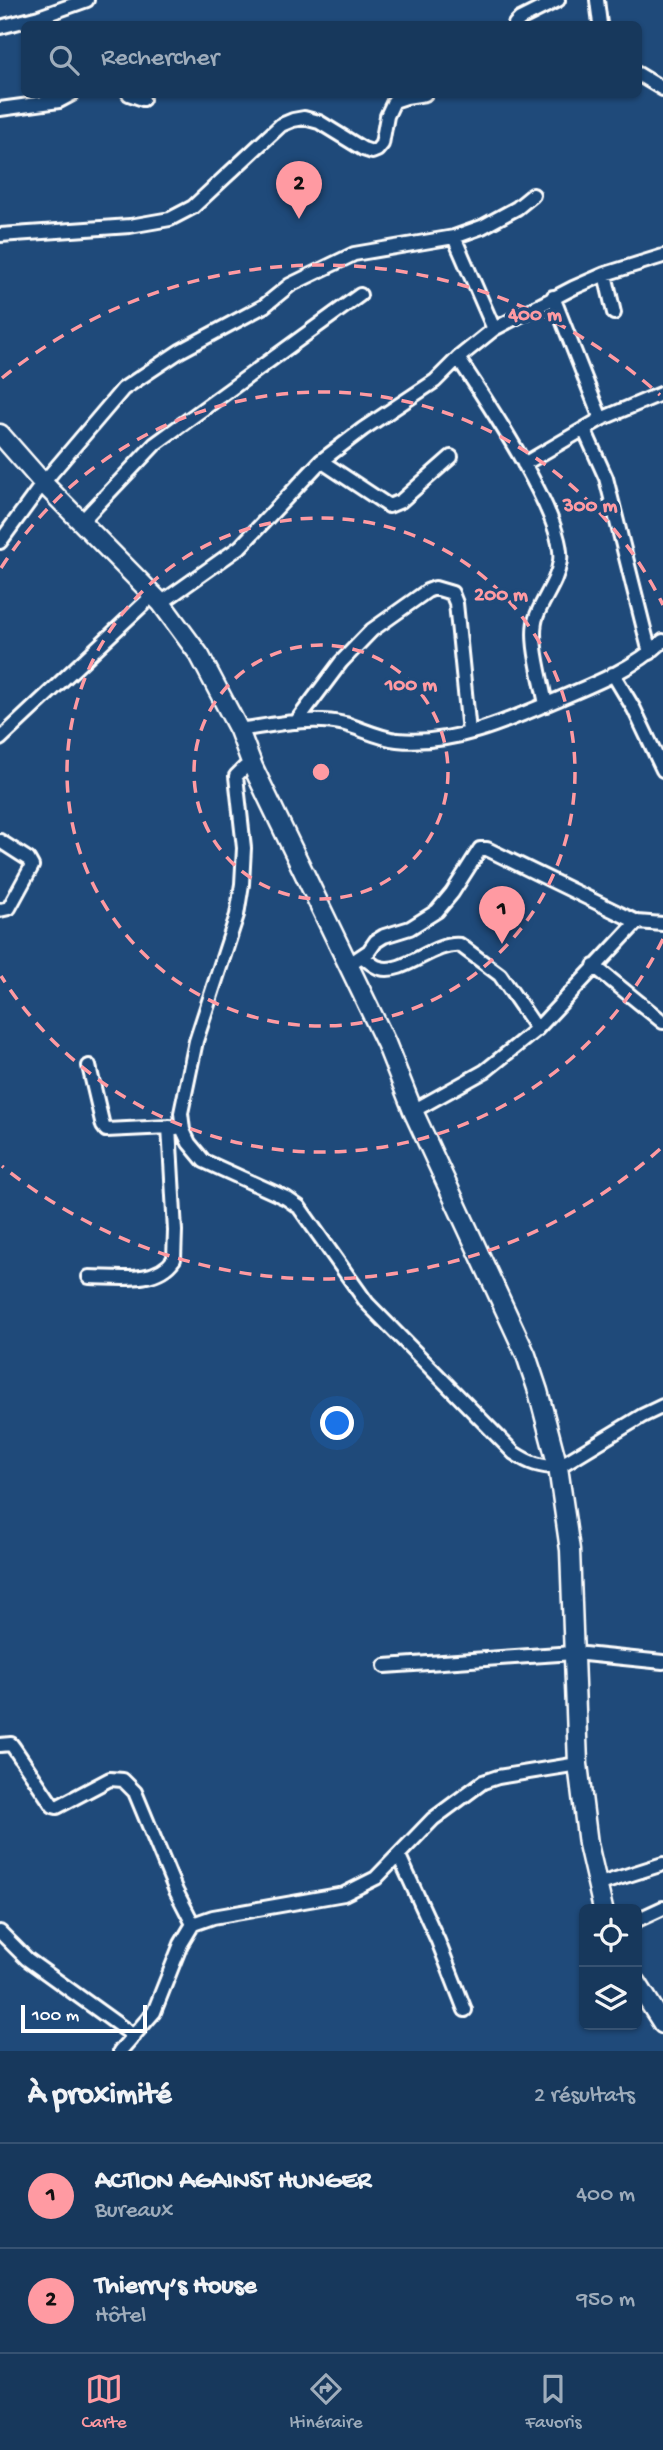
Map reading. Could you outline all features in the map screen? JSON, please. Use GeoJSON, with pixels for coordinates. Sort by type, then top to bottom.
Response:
{"type":"FeatureCollection","features":[{"type":"Feature","properties":{"kind":"highway"},"geometry":{"type":"LineString","coordinates":[[0,434],[43,483],[157,600],[200,656],[239,730],[253,766],[355,961],[413,1111],[526,1355],[558,1467],[570,1550],[578,1764],[588,1844],[602,1904]]}},
{"type":"Feature","properties":{"kind":"highway"},"geometry":{"type":"LineString","coordinates":[[642,1991],[663,2024]]}},
{"type":"Feature","properties":{"kind":"street"},"geometry":{"type":"LineString","coordinates":[[0,27],[60,5],[88,0]]}},
{"type":"Feature","properties":{"kind":"street"},"geometry":{"type":"LineString","coordinates":[[518,21],[538,4],[558,0]]}},
{"type":"Feature","properties":{"kind":"street"},"geometry":{"type":"LineString","coordinates":[[597,0],[600,21]]}},
{"type":"Feature","properties":{"kind":"street"},"geometry":{"type":"LineString","coordinates":[[642,76],[663,89]]}},
{"type":"Feature","properties":{"kind":"street"},"geometry":{"type":"LineString","coordinates":[[0,108],[59,101],[65,98]]}},
{"type":"Feature","properties":{"kind":"street"},"geometry":{"type":"LineString","coordinates":[[0,235],[130,226],[170,219],[193,207],[281,125],[304,118],[319,122],[372,152],[382,144],[387,116],[394,101],[403,98]]}},
{"type":"Feature","properties":{"kind":"street"},"geometry":{"type":"LineString","coordinates":[[0,542],[43,483],[131,383],[180,352],[264,306],[290,285],[354,254],[454,237],[482,227],[517,208],[533,195]]}},
{"type":"Feature","properties":{"kind":"street"},"geometry":{"type":"LineString","coordinates":[[454,237],[494,329]]}},
{"type":"Feature","properties":{"kind":"street"},"geometry":{"type":"LineString","coordinates":[[0,740],[157,600],[240,547],[321,461],[435,381],[494,329],[553,297],[605,274],[663,256]]}},
{"type":"Feature","properties":{"kind":"street"},"geometry":{"type":"LineString","coordinates":[[605,274],[614,313]]}},
{"type":"Feature","properties":{"kind":"street"},"geometry":{"type":"LineString","coordinates":[[80,522],[155,444],[360,295]]}},
{"type":"Feature","properties":{"kind":"street"},"geometry":{"type":"LineString","coordinates":[[553,297],[601,419]]}},
{"type":"Feature","properties":{"kind":"street"},"geometry":{"type":"LineString","coordinates":[[458,358],[524,464],[558,536],[561,559],[555,581],[536,617],[533,632],[546,705]]}},
{"type":"Feature","properties":{"kind":"street"},"geometry":{"type":"LineString","coordinates":[[524,464],[601,419],[663,393]]}},
{"type":"Feature","properties":{"kind":"street"},"geometry":{"type":"LineString","coordinates":[[584,429],[606,478],[650,653]]}},
{"type":"Feature","properties":{"kind":"street"},"geometry":{"type":"LineString","coordinates":[[321,461],[389,506],[401,501],[451,457]]}},
{"type":"Feature","properties":{"kind":"street"},"geometry":{"type":"LineString","coordinates":[[296,722],[341,662],[372,630],[435,588],[452,593],[456,603],[469,732]]}},
{"type":"Feature","properties":{"kind":"street"},"geometry":{"type":"LineString","coordinates":[[239,730],[318,721],[345,724],[394,740],[419,740],[469,732],[506,722],[613,674],[650,653],[663,641]]}},
{"type":"Feature","properties":{"kind":"street"},"geometry":{"type":"LineString","coordinates":[[613,674],[634,709],[663,771]]}},
{"type":"Feature","properties":{"kind":"street"},"geometry":{"type":"LineString","coordinates":[[253,766],[244,768],[236,776],[244,848],[242,884],[237,915],[196,1041],[181,1113],[183,1130],[189,1143],[204,1161],[286,1198],[299,1208],[367,1303],[514,1453],[528,1463],[558,1467],[663,1406]]}},
{"type":"Feature","properties":{"kind":"street"},"geometry":{"type":"LineString","coordinates":[[0,841],[28,859],[32,866],[9,908],[0,910]]}},
{"type":"Feature","properties":{"kind":"street"},"geometry":{"type":"LineString","coordinates":[[355,961],[384,936],[410,928],[437,911],[480,849],[487,849],[637,922],[662,925]]}},
{"type":"Feature","properties":{"kind":"street"},"geometry":{"type":"LineString","coordinates":[[413,1111],[485,1071],[537,1028],[637,922]]}},
{"type":"Feature","properties":{"kind":"street"},"geometry":{"type":"LineString","coordinates":[[355,961],[389,970],[446,945],[460,944],[500,975],[537,1028]]}},
{"type":"Feature","properties":{"kind":"street"},"geometry":{"type":"LineString","coordinates":[[594,966],[663,1022]]}},
{"type":"Feature","properties":{"kind":"street"},"geometry":{"type":"LineString","coordinates":[[89,1066],[106,1130],[169,1126],[183,1130]]}},
{"type":"Feature","properties":{"kind":"street"},"geometry":{"type":"LineString","coordinates":[[89,1278],[153,1276],[163,1271],[174,1259],[169,1126]]}},
{"type":"Feature","properties":{"kind":"street"},"geometry":{"type":"LineString","coordinates":[[385,1666],[575,1653],[663,1662]]}},
{"type":"Feature","properties":{"kind":"street"},"geometry":{"type":"LineString","coordinates":[[0,1745],[10,1744],[14,1748],[52,1806],[57,1807],[110,1779],[123,1780],[135,1792],[176,1891],[193,1924]]}},
{"type":"Feature","properties":{"kind":"street"},"geometry":{"type":"LineString","coordinates":[[120,2051],[154,2012],[181,1944],[193,1924],[214,1917],[344,1894],[376,1878],[432,1819],[483,1782],[498,1777],[578,1764]]}},
{"type":"Feature","properties":{"kind":"street"},"geometry":{"type":"LineString","coordinates":[[399,1856],[438,1941],[465,2010]]}},
{"type":"Feature","properties":{"kind":"street"},"geometry":{"type":"LineString","coordinates":[[597,1885],[663,1864]]}},
{"type":"Feature","properties":{"kind":"street"},"geometry":{"type":"LineString","coordinates":[[642,1918],[663,1908]]}},
{"type":"Feature","properties":{"kind":"street"},"geometry":{"type":"LineString","coordinates":[[0,1932],[27,1959],[134,2036]]}},
{"type":"Feature","properties":{"kind":"place","name":"Thierry’s House"},"geometry":{"type":"Point","coordinates":[299,219]}},
{"type":"Feature","properties":{"kind":"place","name":"ACTION AGAINST HUNGER"},"geometry":{"type":"Point","coordinates":[502,944]}}]}
